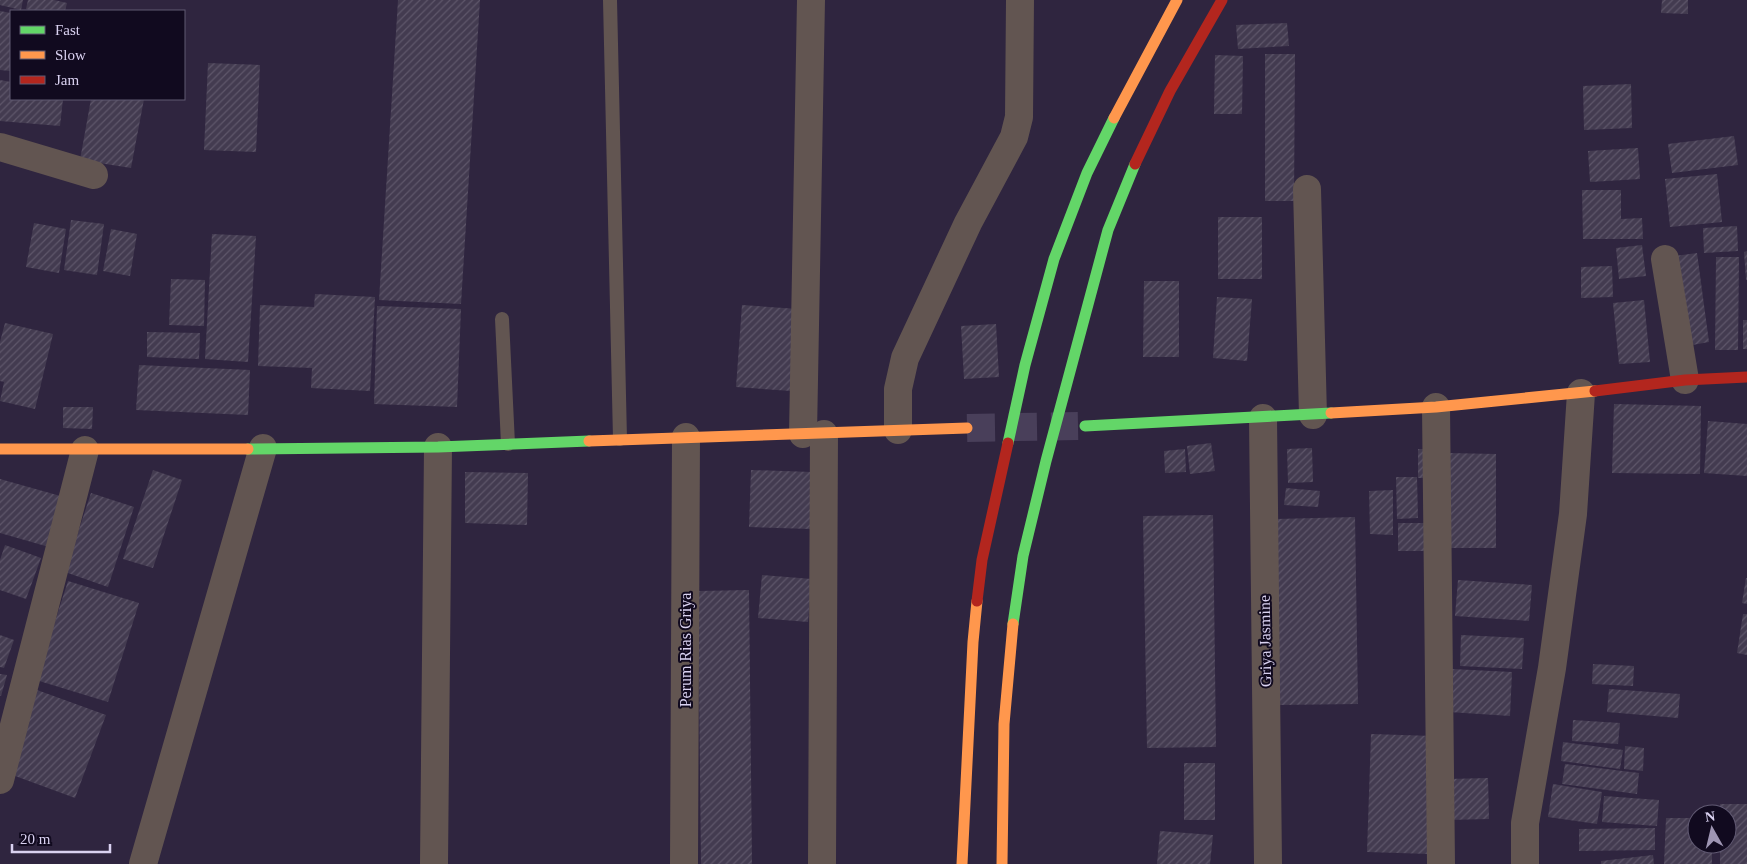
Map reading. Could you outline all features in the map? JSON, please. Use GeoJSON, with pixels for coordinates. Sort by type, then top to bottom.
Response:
{"type":"FeatureCollection","features":[{"type":"Feature","properties":{"kind":"main road"},"geometry":{"type":"LineString","coordinates":[[962,864],[972,652],[982,560],[1025,365],[1054,259],[1087,173],[1130,84],[1177,0]]}},
{"type":"Feature","properties":{"kind":"main road"},"geometry":{"type":"LineString","coordinates":[[1002,864],[1004,724],[1010,644],[1024,556],[1048,451],[1108,230],[1132,171],[1170,91],[1222,0]]}},
{"type":"Feature","properties":{"kind":"main road"},"geometry":{"type":"LineString","coordinates":[[1085,426],[1436,408],[1685,380],[1747,377]]}},
{"type":"Feature","properties":{"kind":"main road"},"geometry":{"type":"LineString","coordinates":[[0,449],[85,450],[438,446],[967,428]]}},
{"type":"Feature","properties":{"kind":"street"},"geometry":{"type":"LineString","coordinates":[[811,0],[813,434],[822,864]]}},
{"type":"Feature","properties":{"kind":"street"},"geometry":{"type":"LineString","coordinates":[[898,430],[898,389],[905,358],[968,223],[1014,137],[1019,116],[1020,0]]}},
{"type":"Feature","properties":{"kind":"street"},"geometry":{"type":"LineString","coordinates":[[0,147],[94,175]]}},
{"type":"Feature","properties":{"kind":"street"},"geometry":{"type":"LineString","coordinates":[[1307,189],[1313,415]]}},
{"type":"Feature","properties":{"kind":"street"},"geometry":{"type":"LineString","coordinates":[[1666,259],[1685,380]]}},
{"type":"Feature","properties":{"kind":"street"},"geometry":{"type":"LineString","coordinates":[[1525,864],[1525,823],[1552,668],[1573,514],[1580,393]]}},
{"type":"Feature","properties":{"kind":"street"},"geometry":{"type":"LineString","coordinates":[[1436,408],[1441,864]]}},
{"type":"Feature","properties":{"kind":"street","name":"Griya Jasmine"},"geometry":{"type":"LineString","coordinates":[[1263,418],[1268,864]]}},
{"type":"Feature","properties":{"kind":"street","name":"Perum Rias Griya"},"geometry":{"type":"LineString","coordinates":[[684,864],[686,437]]}},
{"type":"Feature","properties":{"kind":"street"},"geometry":{"type":"LineString","coordinates":[[434,864],[438,446]]}},
{"type":"Feature","properties":{"kind":"street"},"geometry":{"type":"LineString","coordinates":[[142,864],[263,448]]}},
{"type":"Feature","properties":{"kind":"street"},"geometry":{"type":"LineString","coordinates":[[0,780],[85,450]]}},
{"type":"Feature","properties":{"kind":"lane"},"geometry":{"type":"LineString","coordinates":[[610,0],[620,439]]}},
{"type":"Feature","properties":{"kind":"lane"},"geometry":{"type":"LineString","coordinates":[[502,319],[508,444]]}},
{"type":"Feature","properties":{"kind":"building"},"geometry":{"type":"Polygon","coordinates":[[[0,0],[23,0],[21,10],[0,5],[0,0]]]}},
{"type":"Feature","properties":{"kind":"building"},"geometry":{"type":"Polygon","coordinates":[[[28,0],[54,0],[67,3],[65,10],[26,9],[28,0]]]}},
{"type":"Feature","properties":{"kind":"building"},"geometry":{"type":"Polygon","coordinates":[[[398,0],[480,0],[461,304],[379,300],[398,0]]]}},
{"type":"Feature","properties":{"kind":"building"},"geometry":{"type":"Polygon","coordinates":[[[1662,0],[1688,0],[1688,14],[1661,13],[1662,0]]]}},
{"type":"Feature","properties":{"kind":"building"},"geometry":{"type":"Polygon","coordinates":[[[0,11],[10,13],[10,71],[0,70],[0,11]]]}},
{"type":"Feature","properties":{"kind":"building"},"geometry":{"type":"Polygon","coordinates":[[[1287,23],[1289,46],[1238,49],[1236,25],[1287,23]]]}},
{"type":"Feature","properties":{"kind":"building"},"geometry":{"type":"Polygon","coordinates":[[[1265,54],[1295,54],[1294,201],[1265,201],[1265,54]]]}},
{"type":"Feature","properties":{"kind":"building"},"geometry":{"type":"Polygon","coordinates":[[[1215,55],[1243,56],[1242,114],[1214,114],[1215,55]]]}},
{"type":"Feature","properties":{"kind":"building"},"geometry":{"type":"Polygon","coordinates":[[[208,63],[260,65],[256,152],[204,150],[208,63]]]}},
{"type":"Feature","properties":{"kind":"building"},"geometry":{"type":"Polygon","coordinates":[[[0,80],[10,82],[10,100],[63,100],[60,126],[0,121],[0,80]]]}},
{"type":"Feature","properties":{"kind":"building"},"geometry":{"type":"Polygon","coordinates":[[[1631,84],[1632,128],[1584,130],[1583,86],[1631,84]]]}},
{"type":"Feature","properties":{"kind":"building"},"geometry":{"type":"Polygon","coordinates":[[[91,100],[144,100],[131,168],[80,160],[91,100]]]}},
{"type":"Feature","properties":{"kind":"building"},"geometry":{"type":"Polygon","coordinates":[[[1734,136],[1738,165],[1672,173],[1668,144],[1734,136]]]}},
{"type":"Feature","properties":{"kind":"building"},"geometry":{"type":"Polygon","coordinates":[[[1638,148],[1640,179],[1590,182],[1588,151],[1638,148]]]}},
{"type":"Feature","properties":{"kind":"building"},"geometry":{"type":"Polygon","coordinates":[[[1717,174],[1722,222],[1670,227],[1665,179],[1717,174]]]}},
{"type":"Feature","properties":{"kind":"building"},"geometry":{"type":"Polygon","coordinates":[[[1582,190],[1621,190],[1621,219],[1642,218],[1643,239],[1583,239],[1582,190]]]}},
{"type":"Feature","properties":{"kind":"building"},"geometry":{"type":"Polygon","coordinates":[[[1218,217],[1262,217],[1262,279],[1218,279],[1218,217]]]}},
{"type":"Feature","properties":{"kind":"building"},"geometry":{"type":"Polygon","coordinates":[[[71,220],[104,224],[97,275],[64,270],[71,220]]]}},
{"type":"Feature","properties":{"kind":"building"},"geometry":{"type":"Polygon","coordinates":[[[34,223],[66,229],[59,273],[26,267],[34,223]]]}},
{"type":"Feature","properties":{"kind":"building"},"geometry":{"type":"Polygon","coordinates":[[[1737,226],[1738,251],[1704,253],[1703,228],[1737,226]]]}},
{"type":"Feature","properties":{"kind":"building"},"geometry":{"type":"Polygon","coordinates":[[[111,229],[137,234],[130,276],[103,271],[111,229]]]}},
{"type":"Feature","properties":{"kind":"building"},"geometry":{"type":"Polygon","coordinates":[[[212,234],[256,236],[248,362],[205,359],[212,234]]]}},
{"type":"Feature","properties":{"kind":"building"},"geometry":{"type":"Polygon","coordinates":[[[1642,245],[1646,276],[1619,279],[1616,248],[1642,245]]]}},
{"type":"Feature","properties":{"kind":"building"},"geometry":{"type":"Polygon","coordinates":[[[1747,251],[1747,280],[1746,280],[1744,252],[1747,251]]]}},
{"type":"Feature","properties":{"kind":"building"},"geometry":{"type":"Polygon","coordinates":[[[1697,253],[1709,342],[1687,346],[1675,256],[1697,253]]]}},
{"type":"Feature","properties":{"kind":"building"},"geometry":{"type":"Polygon","coordinates":[[[1716,257],[1739,257],[1738,350],[1715,350],[1716,257]]]}},
{"type":"Feature","properties":{"kind":"building"},"geometry":{"type":"Polygon","coordinates":[[[1612,266],[1613,297],[1581,298],[1581,267],[1612,266]]]}},
{"type":"Feature","properties":{"kind":"building"},"geometry":{"type":"Polygon","coordinates":[[[171,279],[205,280],[204,326],[169,325],[171,279]]]}},
{"type":"Feature","properties":{"kind":"building"},"geometry":{"type":"Polygon","coordinates":[[[1144,281],[1179,281],[1179,357],[1143,357],[1144,281]]]}},
{"type":"Feature","properties":{"kind":"building"},"geometry":{"type":"Polygon","coordinates":[[[315,294],[375,297],[370,391],[311,388],[312,368],[258,366],[260,305],[314,307],[315,294]]]}},
{"type":"Feature","properties":{"kind":"building"},"geometry":{"type":"Polygon","coordinates":[[[1217,297],[1252,299],[1247,361],[1213,358],[1217,297]]]}},
{"type":"Feature","properties":{"kind":"building"},"geometry":{"type":"Polygon","coordinates":[[[1644,300],[1650,362],[1619,364],[1613,303],[1644,300]]]}},
{"type":"Feature","properties":{"kind":"building"},"geometry":{"type":"Polygon","coordinates":[[[742,305],[798,309],[791,391],[736,387],[742,305]]]}},
{"type":"Feature","properties":{"kind":"building"},"geometry":{"type":"Polygon","coordinates":[[[377,306],[461,309],[457,407],[374,404],[377,306]]]}},
{"type":"Feature","properties":{"kind":"building"},"geometry":{"type":"Polygon","coordinates":[[[1743,320],[1747,320],[1747,349],[1743,349],[1743,320]]]}},
{"type":"Feature","properties":{"kind":"building"},"geometry":{"type":"Polygon","coordinates":[[[5,323],[53,334],[35,409],[0,401],[4,382],[0,381],[0,342],[5,323]]]}},
{"type":"Feature","properties":{"kind":"building"},"geometry":{"type":"Polygon","coordinates":[[[996,324],[999,377],[964,379],[961,326],[996,324]]]}},
{"type":"Feature","properties":{"kind":"building"},"geometry":{"type":"Polygon","coordinates":[[[147,332],[200,333],[199,359],[147,357],[147,332]]]}},
{"type":"Feature","properties":{"kind":"building"},"geometry":{"type":"Polygon","coordinates":[[[139,365],[250,370],[248,415],[136,410],[139,365]]]}},
{"type":"Feature","properties":{"kind":"building"},"geometry":{"type":"Polygon","coordinates":[[[1614,404],[1701,406],[1700,474],[1612,473],[1614,404]]]}},
{"type":"Feature","properties":{"kind":"building"},"geometry":{"type":"Polygon","coordinates":[[[63,407],[93,407],[92,429],[63,428],[63,407]]]}},
{"type":"Feature","properties":{"kind":"building"},"geometry":{"type":"Polygon","coordinates":[[[1708,421],[1747,424],[1747,476],[1704,473],[1708,421]]]}},
{"type":"Feature","properties":{"kind":"building"},"geometry":{"type":"Polygon","coordinates":[[[1211,443],[1215,471],[1190,474],[1187,446],[1211,443]]]}},
{"type":"Feature","properties":{"kind":"building"},"geometry":{"type":"Polygon","coordinates":[[[1312,448],[1313,482],[1288,483],[1287,449],[1312,448]]]}},
{"type":"Feature","properties":{"kind":"building"},"geometry":{"type":"Polygon","coordinates":[[[1185,449],[1186,472],[1165,473],[1164,451],[1185,449]]]}},
{"type":"Feature","properties":{"kind":"building"},"geometry":{"type":"Polygon","coordinates":[[[1418,449],[1434,449],[1434,478],[1418,478],[1418,449]]]}},
{"type":"Feature","properties":{"kind":"building"},"geometry":{"type":"Polygon","coordinates":[[[1448,453],[1496,454],[1496,548],[1447,548],[1448,453]]]}},
{"type":"Feature","properties":{"kind":"building"},"geometry":{"type":"Polygon","coordinates":[[[153,470],[182,480],[153,568],[123,559],[153,470]]]}},
{"type":"Feature","properties":{"kind":"building"},"geometry":{"type":"Polygon","coordinates":[[[751,470],[812,472],[811,529],[749,527],[751,470]]]}},
{"type":"Feature","properties":{"kind":"building"},"geometry":{"type":"Polygon","coordinates":[[[465,472],[528,473],[527,525],[465,523],[465,472]]]}},
{"type":"Feature","properties":{"kind":"building"},"geometry":{"type":"Polygon","coordinates":[[[1396,477],[1417,477],[1418,518],[1397,519],[1396,477]]]}},
{"type":"Feature","properties":{"kind":"building"},"geometry":{"type":"Polygon","coordinates":[[[0,479],[64,497],[49,547],[0,533],[0,479]]]}},
{"type":"Feature","properties":{"kind":"building"},"geometry":{"type":"Polygon","coordinates":[[[1286,488],[1320,491],[1318,507],[1284,505],[1286,488]]]}},
{"type":"Feature","properties":{"kind":"building"},"geometry":{"type":"Polygon","coordinates":[[[1393,490],[1393,535],[1370,534],[1369,491],[1393,490]]]}},
{"type":"Feature","properties":{"kind":"building"},"geometry":{"type":"Polygon","coordinates":[[[91,493],[134,507],[108,587],[65,572],[91,493]]]}},
{"type":"Feature","properties":{"kind":"building"},"geometry":{"type":"Polygon","coordinates":[[[1213,515],[1216,747],[1147,748],[1143,516],[1213,515]]]}},
{"type":"Feature","properties":{"kind":"building"},"geometry":{"type":"Polygon","coordinates":[[[1355,517],[1358,704],[1279,705],[1276,519],[1355,517]]]}},
{"type":"Feature","properties":{"kind":"building"},"geometry":{"type":"Polygon","coordinates":[[[1398,523],[1431,523],[1432,551],[1398,551],[1398,523]]]}},
{"type":"Feature","properties":{"kind":"building"},"geometry":{"type":"Polygon","coordinates":[[[5,545],[41,558],[26,599],[0,590],[0,560],[5,545]]]}},
{"type":"Feature","properties":{"kind":"building"},"geometry":{"type":"Polygon","coordinates":[[[762,575],[812,579],[808,622],[758,618],[762,575]]]}},
{"type":"Feature","properties":{"kind":"building"},"geometry":{"type":"Polygon","coordinates":[[[1747,578],[1747,604],[1742,603],[1747,578]]]}},
{"type":"Feature","properties":{"kind":"building"},"geometry":{"type":"Polygon","coordinates":[[[1458,580],[1532,585],[1529,621],[1455,616],[1458,580]]]}},
{"type":"Feature","properties":{"kind":"building"},"geometry":{"type":"Polygon","coordinates":[[[68,581],[139,603],[108,702],[36,680],[68,581]]]}},
{"type":"Feature","properties":{"kind":"building"},"geometry":{"type":"Polygon","coordinates":[[[749,590],[752,864],[701,864],[698,591],[749,590]]]}},
{"type":"Feature","properties":{"kind":"building"},"geometry":{"type":"Polygon","coordinates":[[[1743,614],[1747,614],[1747,655],[1737,653],[1743,614]]]}},
{"type":"Feature","properties":{"kind":"building"},"geometry":{"type":"Polygon","coordinates":[[[0,635],[14,640],[4,668],[0,667],[0,635]]]}},
{"type":"Feature","properties":{"kind":"building"},"geometry":{"type":"Polygon","coordinates":[[[1461,635],[1524,638],[1522,669],[1460,666],[1461,635]]]}},
{"type":"Feature","properties":{"kind":"building"},"geometry":{"type":"Polygon","coordinates":[[[1593,664],[1634,666],[1633,686],[1592,684],[1593,664]]]}},
{"type":"Feature","properties":{"kind":"building"},"geometry":{"type":"Polygon","coordinates":[[[1452,669],[1512,672],[1510,716],[1449,712],[1452,669]]]}},
{"type":"Feature","properties":{"kind":"building"},"geometry":{"type":"Polygon","coordinates":[[[0,674],[7,675],[1,696],[0,696],[0,674]]]}},
{"type":"Feature","properties":{"kind":"building"},"geometry":{"type":"Polygon","coordinates":[[[1609,689],[1680,694],[1678,718],[1607,712],[1609,689]]]}},
{"type":"Feature","properties":{"kind":"building"},"geometry":{"type":"Polygon","coordinates":[[[37,690],[106,715],[75,798],[7,773],[37,690]]]}},
{"type":"Feature","properties":{"kind":"building"},"geometry":{"type":"Polygon","coordinates":[[[1573,720],[1620,723],[1618,744],[1572,741],[1573,720]]]}},
{"type":"Feature","properties":{"kind":"building"},"geometry":{"type":"Polygon","coordinates":[[[1371,734],[1433,736],[1429,854],[1367,852],[1371,734]]]}},
{"type":"Feature","properties":{"kind":"building"},"geometry":{"type":"Polygon","coordinates":[[[1563,742],[1623,750],[1620,769],[1561,761],[1563,742]]]}},
{"type":"Feature","properties":{"kind":"building"},"geometry":{"type":"Polygon","coordinates":[[[1625,746],[1644,748],[1643,771],[1624,769],[1625,746]]]}},
{"type":"Feature","properties":{"kind":"building"},"geometry":{"type":"Polygon","coordinates":[[[1184,763],[1215,763],[1215,820],[1184,820],[1184,763]]]}},
{"type":"Feature","properties":{"kind":"building"},"geometry":{"type":"Polygon","coordinates":[[[1565,764],[1639,773],[1637,794],[1562,784],[1565,764]]]}},
{"type":"Feature","properties":{"kind":"building"},"geometry":{"type":"Polygon","coordinates":[[[1488,778],[1489,819],[1449,820],[1448,779],[1488,778]]]}},
{"type":"Feature","properties":{"kind":"building"},"geometry":{"type":"Polygon","coordinates":[[[1553,784],[1602,792],[1597,824],[1548,817],[1553,784]]]}},
{"type":"Feature","properties":{"kind":"building"},"geometry":{"type":"Polygon","coordinates":[[[1604,796],[1659,800],[1657,826],[1602,822],[1604,796]]]}},
{"type":"Feature","properties":{"kind":"building"},"geometry":{"type":"Polygon","coordinates":[[[1737,804],[1747,804],[1747,864],[1720,864],[1720,854],[1737,854],[1737,804]]]}},
{"type":"Feature","properties":{"kind":"building"},"geometry":{"type":"Polygon","coordinates":[[[1666,818],[1687,818],[1687,854],[1712,854],[1712,864],[1664,864],[1666,818]]]}},
{"type":"Feature","properties":{"kind":"building"},"geometry":{"type":"Polygon","coordinates":[[[1655,828],[1655,850],[1579,851],[1579,829],[1655,828]]]}},
{"type":"Feature","properties":{"kind":"building"},"geometry":{"type":"Polygon","coordinates":[[[1160,831],[1213,835],[1210,864],[1157,864],[1160,831]]]}},
{"type":"Feature","properties":{"kind":"building"},"geometry":{"type":"Polygon","coordinates":[[[1653,855],[1654,864],[1601,864],[1601,861],[1653,855]]]}},
{"type":"Feature","properties":{"kind":"tunnel"},"geometry":{"type":"LineString","coordinates":[[967,428],[1078,426]]}},
{"type":"Feature","properties":{"kind":"traffic: fast"},"geometry":{"type":"LineString","coordinates":[[1008,443],[1025,365],[1054,259],[1087,173],[1114,118]]}},
{"type":"Feature","properties":{"kind":"traffic: fast"},"geometry":{"type":"LineString","coordinates":[[1013,624],[1023,556],[1046,461],[1108,230],[1135,164]]}},
{"type":"Feature","properties":{"kind":"traffic: fast"},"geometry":{"type":"LineString","coordinates":[[1085,426],[1331,413]]}},
{"type":"Feature","properties":{"kind":"traffic: fast"},"geometry":{"type":"LineString","coordinates":[[248,449],[438,447],[589,441]]}},
{"type":"Feature","properties":{"kind":"traffic: slow"},"geometry":{"type":"LineString","coordinates":[[1114,118],[1177,0]]}},
{"type":"Feature","properties":{"kind":"traffic: slow"},"geometry":{"type":"LineString","coordinates":[[1331,413],[1436,407],[1595,391]]}},
{"type":"Feature","properties":{"kind":"traffic: slow"},"geometry":{"type":"LineString","coordinates":[[589,441],[967,428]]}},
{"type":"Feature","properties":{"kind":"traffic: slow"},"geometry":{"type":"LineString","coordinates":[[0,449],[248,449]]}},
{"type":"Feature","properties":{"kind":"traffic: slow"},"geometry":{"type":"LineString","coordinates":[[962,864],[973,642],[977,601]]}},
{"type":"Feature","properties":{"kind":"traffic: slow"},"geometry":{"type":"LineString","coordinates":[[1002,864],[1004,724],[1013,624]]}},
{"type":"Feature","properties":{"kind":"traffic: jam"},"geometry":{"type":"LineString","coordinates":[[1135,164],[1170,91],[1222,0]]}},
{"type":"Feature","properties":{"kind":"traffic: jam"},"geometry":{"type":"LineString","coordinates":[[1595,391],[1685,380],[1747,377]]}},
{"type":"Feature","properties":{"kind":"traffic: jam"},"geometry":{"type":"LineString","coordinates":[[977,601],[982,560],[1008,443]]}}]}
